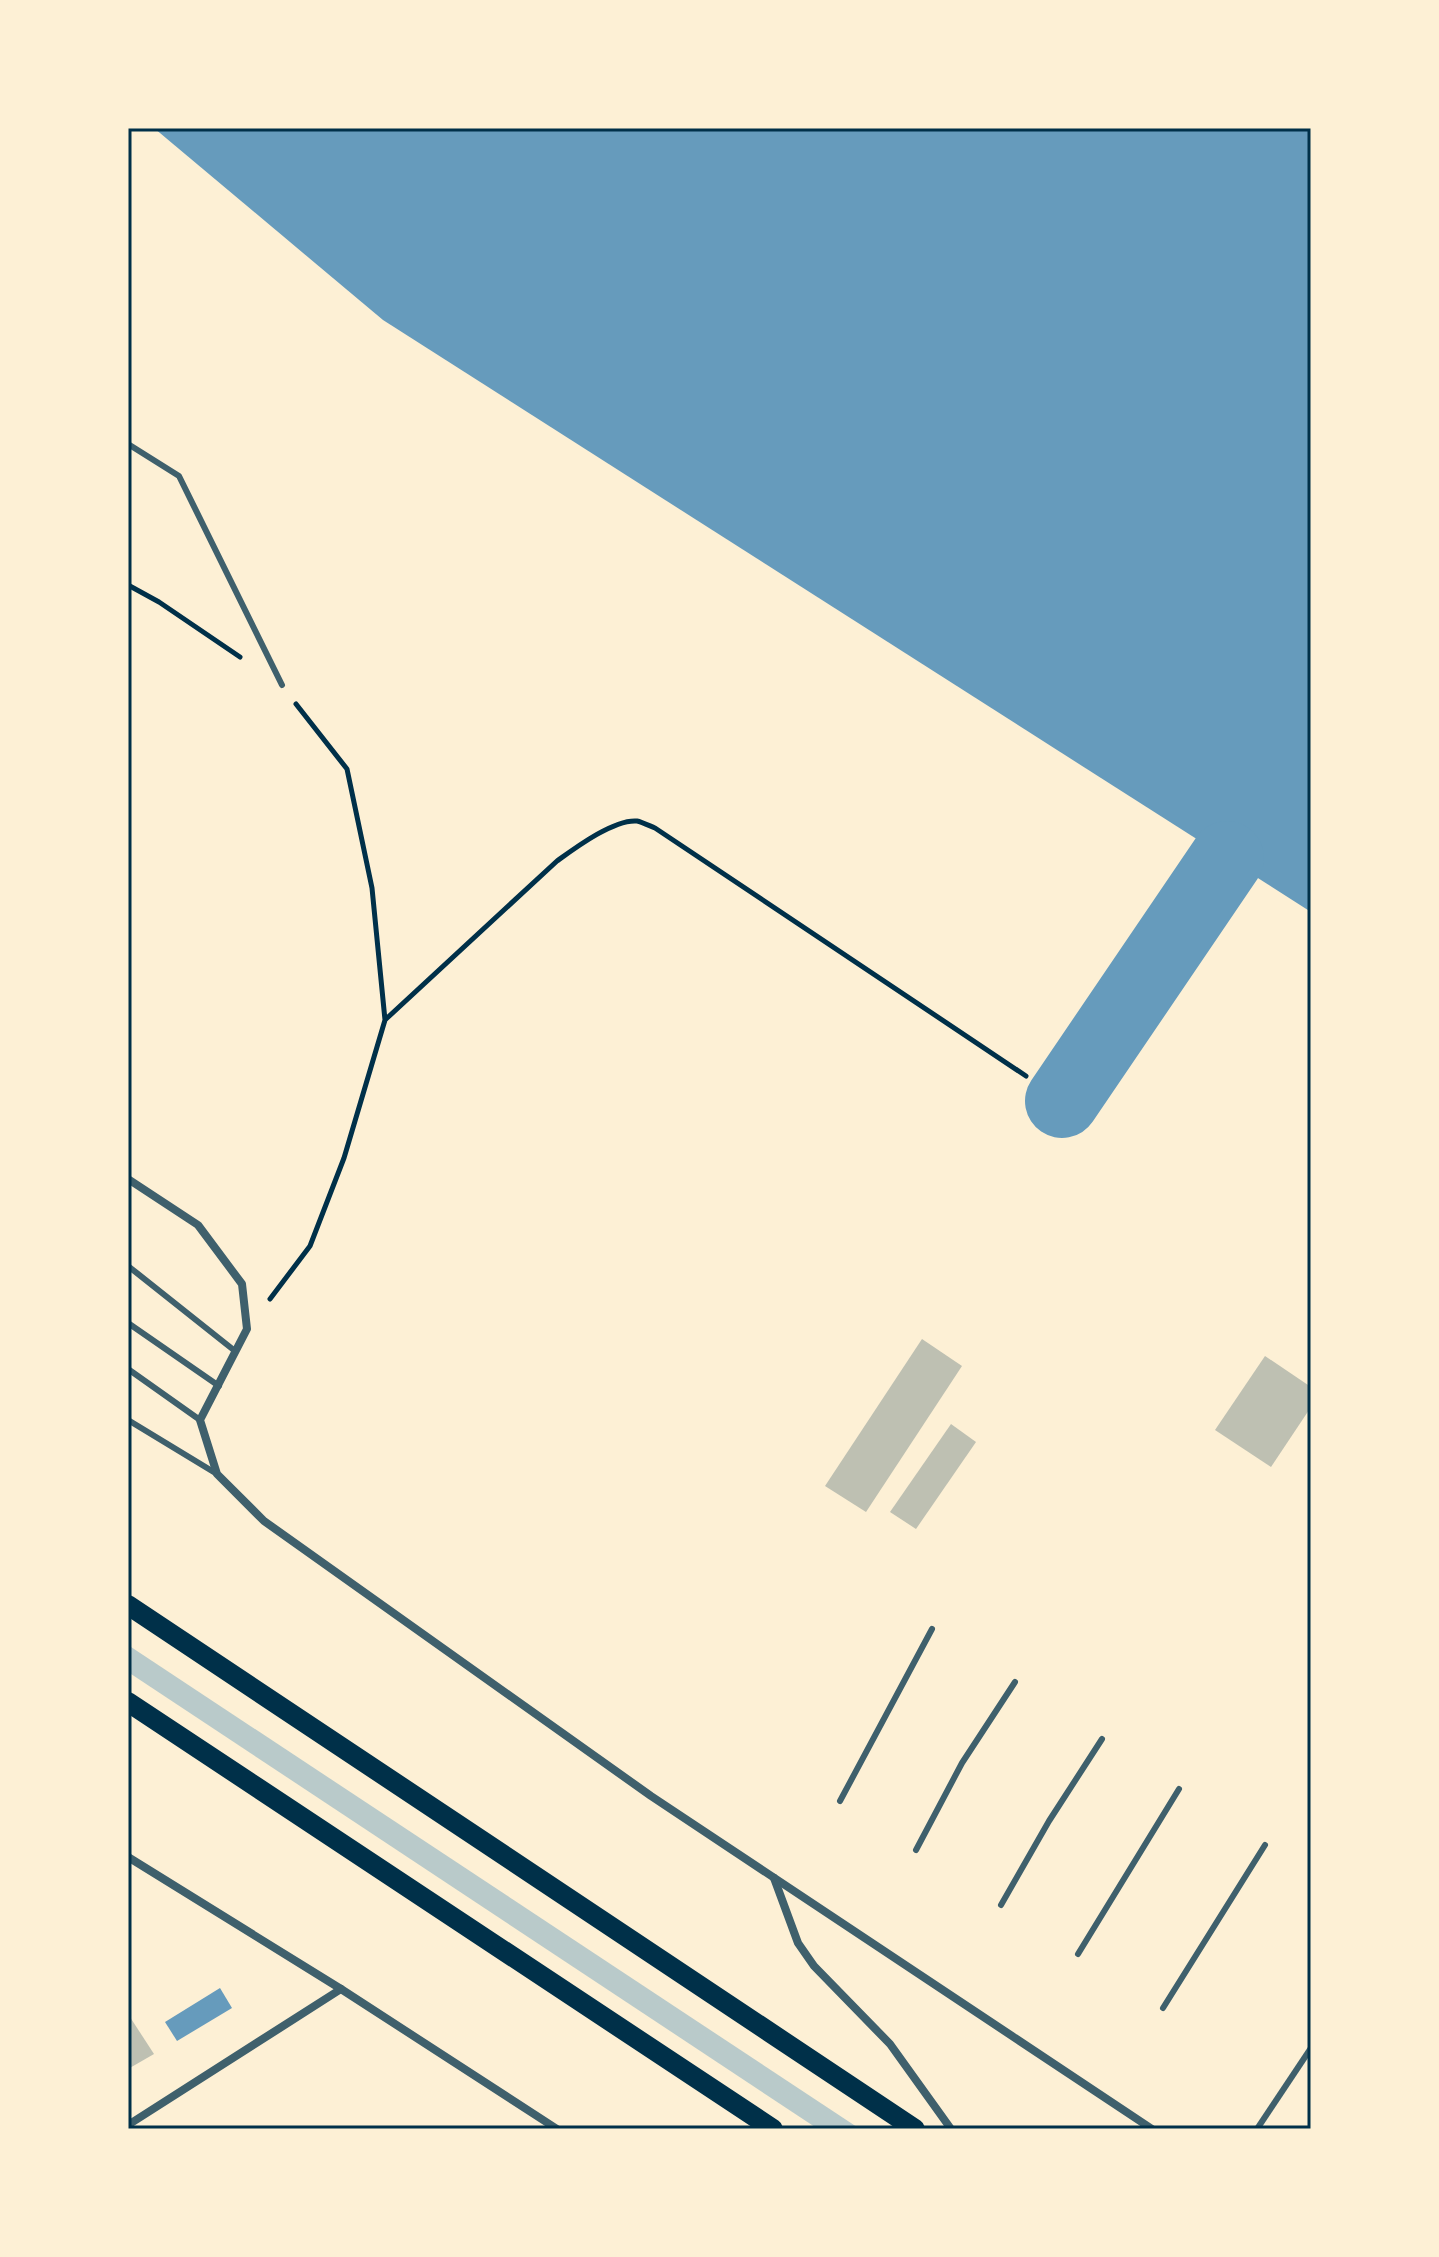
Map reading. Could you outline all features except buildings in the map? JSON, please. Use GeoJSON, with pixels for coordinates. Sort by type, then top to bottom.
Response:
{"type":"FeatureCollection","features":[{"type":"Feature","properties":{"kind":"main road"},"geometry":{"type":"LineString","coordinates":[[128,1605],[915,2129]]}},
{"type":"Feature","properties":{"kind":"main road"},"geometry":{"type":"LineString","coordinates":[[128,1702],[773,2129]]}},
{"type":"Feature","properties":{"kind":"street"},"geometry":{"type":"LineString","coordinates":[[128,1179],[198,1225],[242,1284],[247,1329],[200,1420],[217,1474],[264,1521],[651,1796],[1152,2129]]}},
{"type":"Feature","properties":{"kind":"street"},"geometry":{"type":"LineString","coordinates":[[128,1857],[341,1989],[557,2129]]}},
{"type":"Feature","properties":{"kind":"street"},"geometry":{"type":"LineString","coordinates":[[773,1878],[798,1943],[814,1966],[890,2044],[951,2129]]}},
{"type":"Feature","properties":{"kind":"street"},"geometry":{"type":"LineString","coordinates":[[128,2125],[341,1989]]}},
{"type":"Feature","properties":{"kind":"lane"},"geometry":{"type":"LineString","coordinates":[[128,444],[179,476],[282,685]]}},
{"type":"Feature","properties":{"kind":"lane"},"geometry":{"type":"LineString","coordinates":[[128,1266],[235,1351]]}},
{"type":"Feature","properties":{"kind":"lane"},"geometry":{"type":"LineString","coordinates":[[128,1323],[219,1386]]}},
{"type":"Feature","properties":{"kind":"lane"},"geometry":{"type":"LineString","coordinates":[[128,1369],[200,1420]]}},
{"type":"Feature","properties":{"kind":"lane"},"geometry":{"type":"LineString","coordinates":[[128,1420],[217,1474]]}},
{"type":"Feature","properties":{"kind":"lane"},"geometry":{"type":"LineString","coordinates":[[840,1801],[932,1629]]}},
{"type":"Feature","properties":{"kind":"lane"},"geometry":{"type":"LineString","coordinates":[[916,1850],[962,1763],[1015,1682]]}},
{"type":"Feature","properties":{"kind":"lane"},"geometry":{"type":"LineString","coordinates":[[1001,1905],[1049,1821],[1102,1739]]}},
{"type":"Feature","properties":{"kind":"lane"},"geometry":{"type":"LineString","coordinates":[[1078,1954],[1179,1789]]}},
{"type":"Feature","properties":{"kind":"lane"},"geometry":{"type":"LineString","coordinates":[[1163,2008],[1265,1845]]}},
{"type":"Feature","properties":{"kind":"lane"},"geometry":{"type":"LineString","coordinates":[[1257,2129],[1311,2048]]}},
{"type":"Feature","properties":{"kind":"path"},"geometry":{"type":"LineString","coordinates":[[128,585],[159,602],[282,685],[347,769],[372,888],[385,1020],[344,1158],[310,1246],[247,1329]]}},
{"type":"Feature","properties":{"kind":"path"},"geometry":{"type":"LineString","coordinates":[[385,1020],[557,861],[583,842],[636,821],[655,828],[1026,1076]]}},
{"type":"Feature","properties":{"kind":"shaded area"},"geometry":{"type":"Polygon","coordinates":[[[128,1645],[860,2129],[818,2129],[128,1672],[128,1645]]]}},
{"type":"Feature","properties":{"kind":"water"},"geometry":{"type":"Polygon","coordinates":[[[154,128],[1311,128],[1311,912],[383,320],[154,128]]]}},
{"type":"Feature","properties":{"kind":"water"},"geometry":{"type":"Polygon","coordinates":[[[220,1988],[232,2008],[177,2041],[165,2022],[220,1988]]]}},
{"type":"Feature","properties":{"kind":"waterway"},"geometry":{"type":"LineString","coordinates":[[1062,1101],[1227,858]]}}]}
